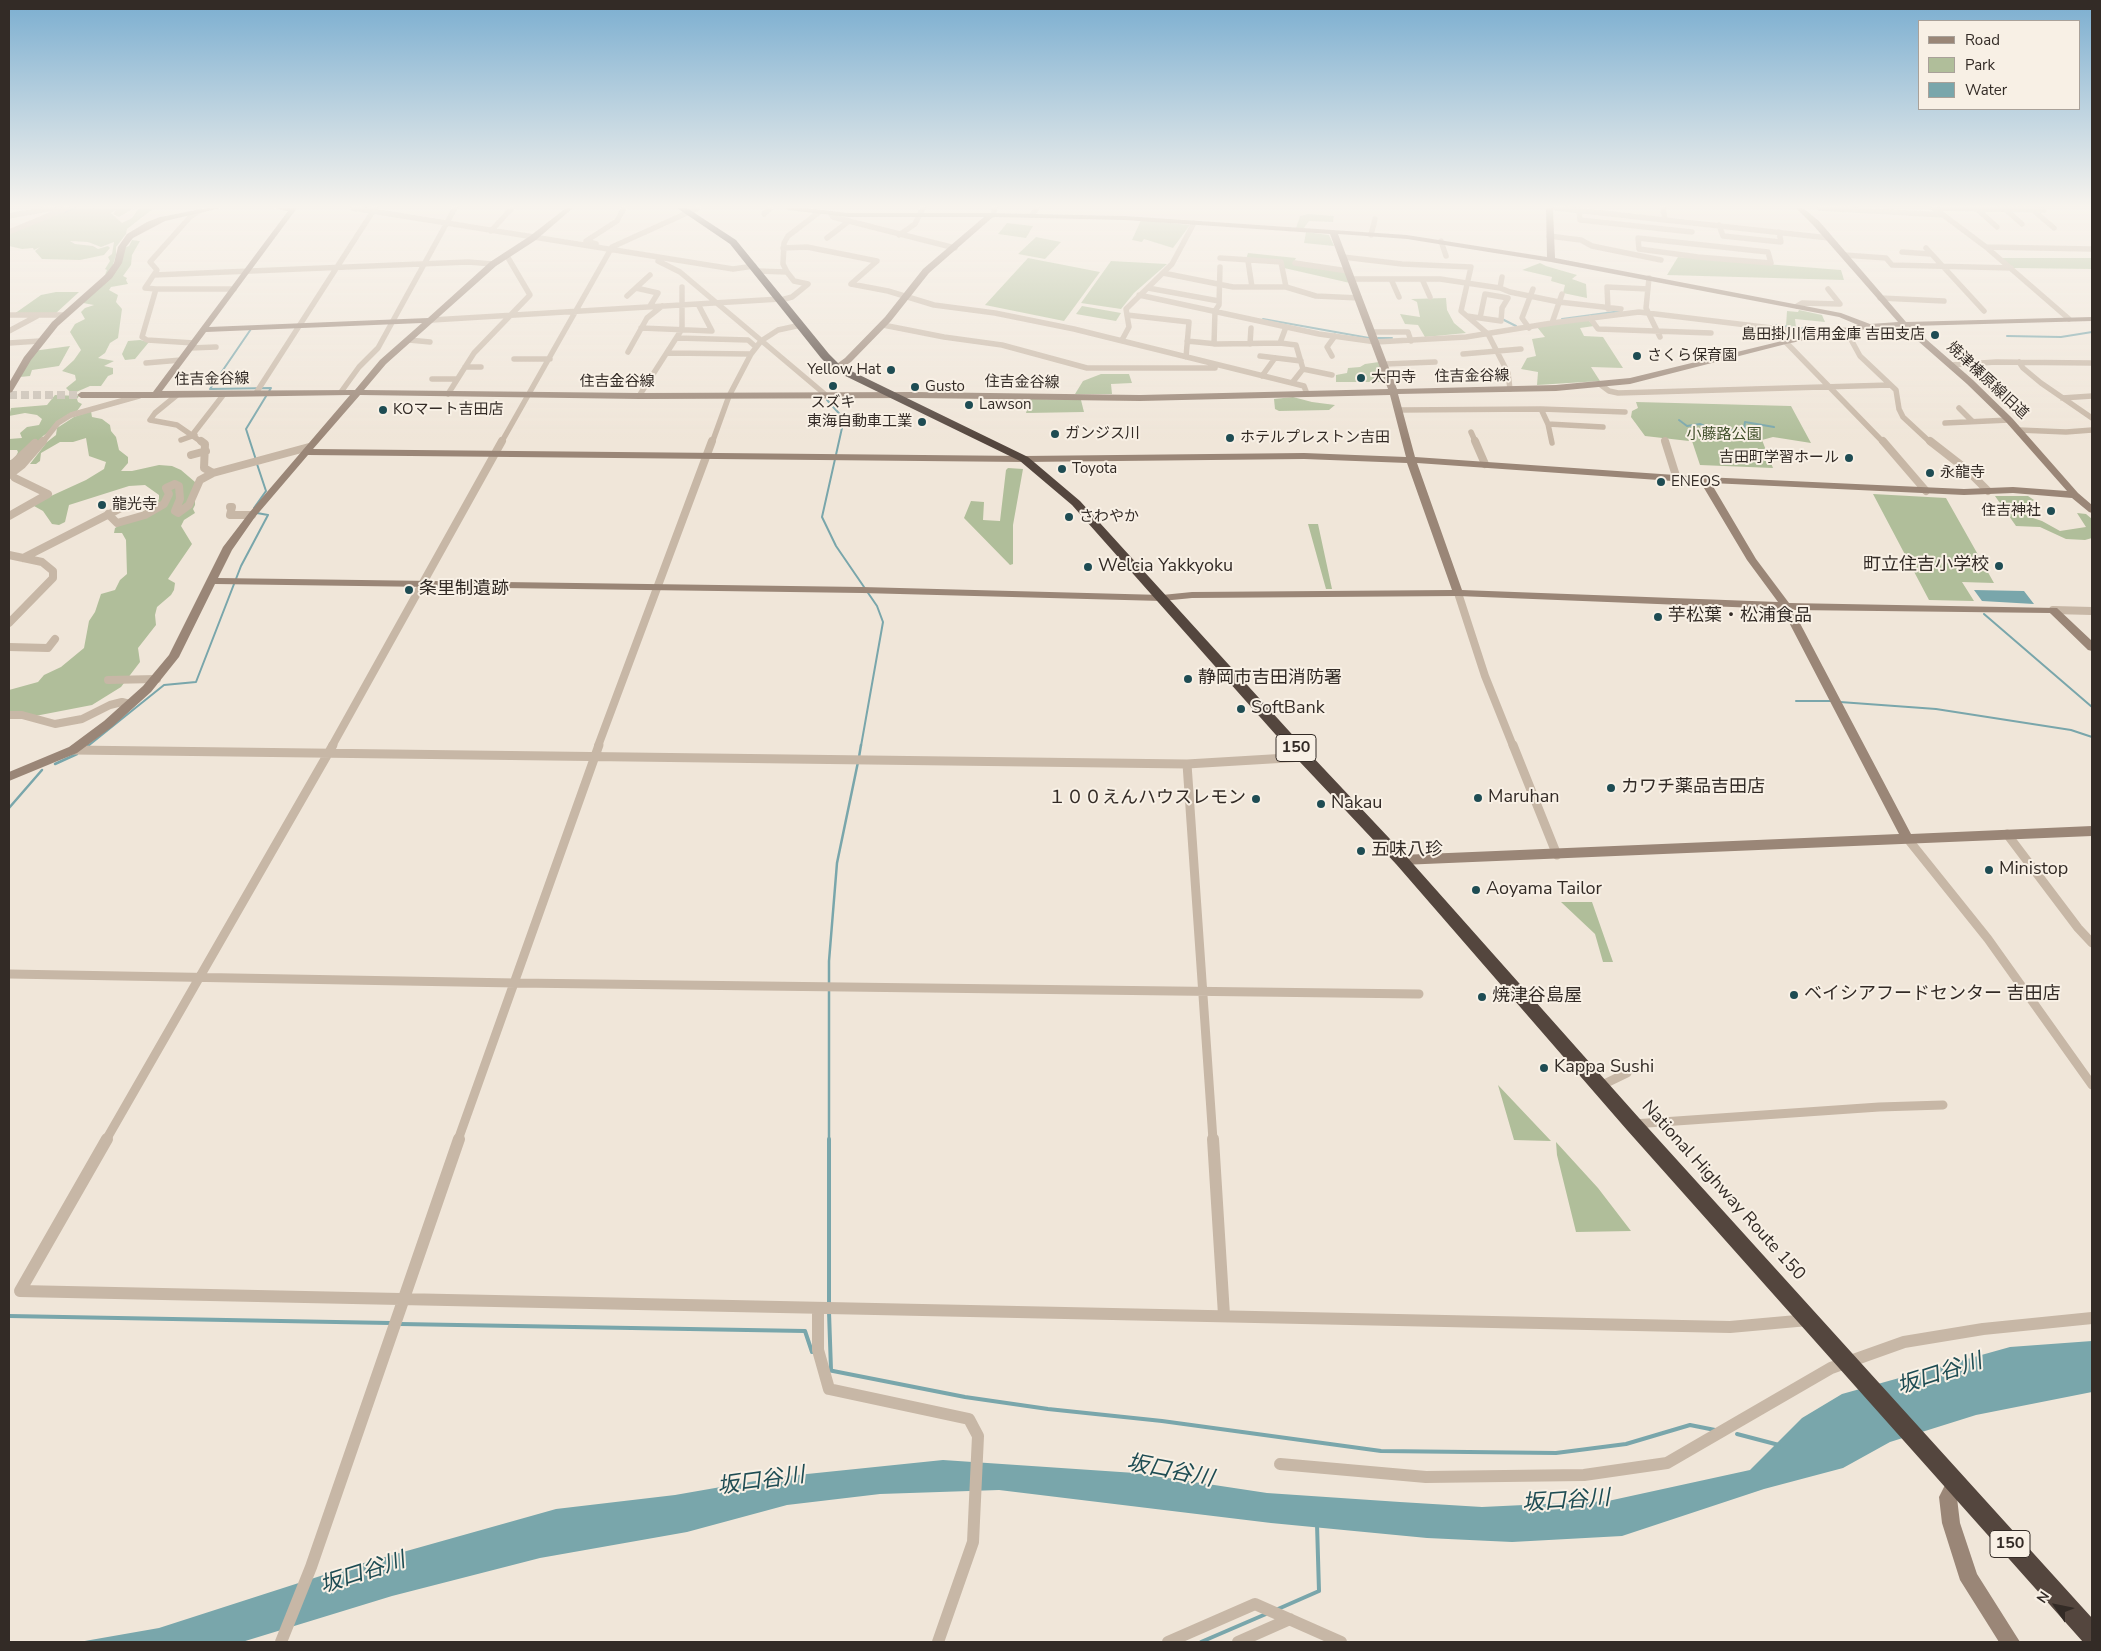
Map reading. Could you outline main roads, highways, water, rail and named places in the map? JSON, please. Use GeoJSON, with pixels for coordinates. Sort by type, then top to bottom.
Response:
{"type":"FeatureCollection","features":[{"type":"Feature","properties":{"kind":"highway","name":"National Highway Route 150"},"geometry":{"type":"LineString","coordinates":[[770,285],[825,356],[837,368],[1024,459],[1076,503],[1304,757],[1401,860],[1633,1124],[2092,1635]]}},
{"type":"Feature","properties":{"kind":"water"},"geometry":{"type":"Polygon","coordinates":[[[1974,590],[2024,591],[2034,604],[1982,601],[1974,590]]]}},
{"type":"Feature","properties":{"kind":"water","name":"坂口谷川"},"geometry":{"type":"Polygon","coordinates":[[[2092,1341],[2092,1392],[1976,1415],[1890,1442],[1843,1468],[1764,1489],[1622,1536],[1512,1542],[1427,1538],[1271,1523],[999,1490],[880,1494],[787,1505],[687,1532],[540,1558],[392,1596],[242,1642],[79,1642],[159,1628],[339,1570],[556,1509],[675,1495],[778,1477],[943,1460],[1135,1473],[1267,1493],[1400,1502],[1482,1507],[1608,1501],[1750,1470],[1802,1418],[1842,1394],[2010,1347],[2092,1341]]]}},
{"type":"Feature","properties":{"kind":"waterway"},"geometry":{"type":"LineString","coordinates":[[1562,319],[1621,311]]}},
{"type":"Feature","properties":{"kind":"waterway"},"geometry":{"type":"LineString","coordinates":[[1263,319],[1369,338]]}},
{"type":"Feature","properties":{"kind":"waterway"},"geometry":{"type":"LineString","coordinates":[[1502,319],[1516,326]]}},
{"type":"Feature","properties":{"kind":"waterway"},"geometry":{"type":"LineString","coordinates":[[1773,325],[1817,330]]}},
{"type":"Feature","properties":{"kind":"waterway"},"geometry":{"type":"LineString","coordinates":[[251,329],[210,389],[271,388],[246,429],[256,460]]}},
{"type":"Feature","properties":{"kind":"waterway"},"geometry":{"type":"LineString","coordinates":[[2007,336],[2061,337],[2092,332]]}},
{"type":"Feature","properties":{"kind":"waterway"},"geometry":{"type":"LineString","coordinates":[[1378,338],[1392,338]]}},
{"type":"Feature","properties":{"kind":"waterway"},"geometry":{"type":"LineString","coordinates":[[827,400],[844,419],[822,517],[836,546],[877,606],[883,622],[861,746]]}},
{"type":"Feature","properties":{"kind":"waterway"},"geometry":{"type":"LineString","coordinates":[[1679,420],[1687,426],[1700,424],[1711,429],[1726,429],[1747,434],[1751,432],[1744,428],[1745,422],[1774,427]]}},
{"type":"Feature","properties":{"kind":"waterway"},"geometry":{"type":"LineString","coordinates":[[254,508],[266,491],[257,464]]}},
{"type":"Feature","properties":{"kind":"waterway"},"geometry":{"type":"LineString","coordinates":[[88,746],[164,685],[196,682],[241,566],[268,515],[257,513]]}},
{"type":"Feature","properties":{"kind":"waterway"},"geometry":{"type":"LineString","coordinates":[[1984,614],[2092,707]]}},
{"type":"Feature","properties":{"kind":"waterway"},"geometry":{"type":"LineString","coordinates":[[1796,701],[1832,701]]}},
{"type":"Feature","properties":{"kind":"waterway"},"geometry":{"type":"LineString","coordinates":[[1840,702],[1936,709],[2071,730],[2092,737]]}},
{"type":"Feature","properties":{"kind":"waterway"},"geometry":{"type":"LineString","coordinates":[[859,757],[861,745]]}},
{"type":"Feature","properties":{"kind":"waterway"},"geometry":{"type":"LineString","coordinates":[[55,764],[77,754]]}},
{"type":"Feature","properties":{"kind":"waterway"},"geometry":{"type":"LineString","coordinates":[[829,984],[829,961],[837,863],[858,762]]}},
{"type":"Feature","properties":{"kind":"waterway"},"geometry":{"type":"LineString","coordinates":[[9,808],[42,770]]}},
{"type":"Feature","properties":{"kind":"waterway"},"geometry":{"type":"LineString","coordinates":[[829,990],[829,1304]]}},
{"type":"Feature","properties":{"kind":"waterway"},"geometry":{"type":"LineString","coordinates":[[829,1312],[831,1370]]}},
{"type":"Feature","properties":{"kind":"waterway"},"geometry":{"type":"LineString","coordinates":[[9,1316],[390,1323]]}},
{"type":"Feature","properties":{"kind":"waterway"},"geometry":{"type":"LineString","coordinates":[[400,1324],[805,1331],[812,1352]]}},
{"type":"Feature","properties":{"kind":"waterway"},"geometry":{"type":"LineString","coordinates":[[828,1370],[965,1397],[1048,1409],[1162,1421],[1381,1451],[1556,1453],[1626,1444],[1690,1425],[1715,1430]]}},
{"type":"Feature","properties":{"kind":"waterway"},"geometry":{"type":"LineString","coordinates":[[1737,1434],[1779,1445]]}},
{"type":"Feature","properties":{"kind":"waterway"},"geometry":{"type":"LineString","coordinates":[[1278,1609],[1319,1591],[1317,1524]]}},
{"type":"Feature","properties":{"kind":"waterway"},"geometry":{"type":"LineString","coordinates":[[1201,1642],[1266,1614]]}},
{"type":"Feature","properties":{"kind":"tunnel"},"geometry":{"type":"LineString","coordinates":[[9,395],[81,395]]}},
{"type":"Feature","properties":{"kind":"place","name":"島田掛川信用金庫 吉田支店"},"geometry":{"type":"Point","coordinates":[1935,335]}},
{"type":"Feature","properties":{"kind":"place","name":"さくら保育園"},"geometry":{"type":"Point","coordinates":[1637,356]}},
{"type":"Feature","properties":{"kind":"place","name":"Yellow Hat"},"geometry":{"type":"Point","coordinates":[891,370]}},
{"type":"Feature","properties":{"kind":"place","name":"大円寺"},"geometry":{"type":"Point","coordinates":[1361,378]}},
{"type":"Feature","properties":{"kind":"place","name":"スズキ"},"geometry":{"type":"Point","coordinates":[833,386]}},
{"type":"Feature","properties":{"kind":"place","name":"Gusto"},"geometry":{"type":"Point","coordinates":[915,387]}},
{"type":"Feature","properties":{"kind":"place","name":"Lawson"},"geometry":{"type":"Point","coordinates":[969,405]}},
{"type":"Feature","properties":{"kind":"place","name":"KOマート吉田店"},"geometry":{"type":"Point","coordinates":[383,410]}},
{"type":"Feature","properties":{"kind":"place","name":"東海自動車工業"},"geometry":{"type":"Point","coordinates":[922,422]}},
{"type":"Feature","properties":{"kind":"place","name":"ガンジス川"},"geometry":{"type":"Point","coordinates":[1055,434]}},
{"type":"Feature","properties":{"kind":"place","name":"ホテルプレストン吉田"},"geometry":{"type":"Point","coordinates":[1230,438]}},
{"type":"Feature","properties":{"kind":"place","name":"吉田町学習ホール"},"geometry":{"type":"Point","coordinates":[1849,458]}},
{"type":"Feature","properties":{"kind":"place","name":"Toyota"},"geometry":{"type":"Point","coordinates":[1062,469]}},
{"type":"Feature","properties":{"kind":"place","name":"永龍寺"},"geometry":{"type":"Point","coordinates":[1930,473]}},
{"type":"Feature","properties":{"kind":"place","name":"ENEOS"},"geometry":{"type":"Point","coordinates":[1661,482]}},
{"type":"Feature","properties":{"kind":"place","name":"龍光寺"},"geometry":{"type":"Point","coordinates":[102,505]}},
{"type":"Feature","properties":{"kind":"place","name":"住吉神社"},"geometry":{"type":"Point","coordinates":[2051,511]}},
{"type":"Feature","properties":{"kind":"place","name":"さわやか"},"geometry":{"type":"Point","coordinates":[1069,517]}},
{"type":"Feature","properties":{"kind":"place","name":"町立住吉小学校"},"geometry":{"type":"Point","coordinates":[1999,566]}},
{"type":"Feature","properties":{"kind":"place","name":"Welcia Yakkyoku"},"geometry":{"type":"Point","coordinates":[1088,567]}},
{"type":"Feature","properties":{"kind":"place","name":"条里制遺跡"},"geometry":{"type":"Point","coordinates":[409,590]}},
{"type":"Feature","properties":{"kind":"place","name":"芋松葉・松浦食品"},"geometry":{"type":"Point","coordinates":[1658,617]}},
{"type":"Feature","properties":{"kind":"place","name":"静岡市吉田消防署"},"geometry":{"type":"Point","coordinates":[1188,679]}},
{"type":"Feature","properties":{"kind":"place","name":"SoftBank"},"geometry":{"type":"Point","coordinates":[1241,709]}},
{"type":"Feature","properties":{"kind":"place","name":"カワチ薬品吉田店"},"geometry":{"type":"Point","coordinates":[1611,788]}},
{"type":"Feature","properties":{"kind":"place","name":"Maruhan"},"geometry":{"type":"Point","coordinates":[1478,798]}},
{"type":"Feature","properties":{"kind":"place","name":"１００えんハウスレモン"},"geometry":{"type":"Point","coordinates":[1256,799]}},
{"type":"Feature","properties":{"kind":"place","name":"Nakau"},"geometry":{"type":"Point","coordinates":[1321,804]}},
{"type":"Feature","properties":{"kind":"place","name":"五味八珍"},"geometry":{"type":"Point","coordinates":[1361,851]}},
{"type":"Feature","properties":{"kind":"place","name":"Ministop"},"geometry":{"type":"Point","coordinates":[1989,870]}},
{"type":"Feature","properties":{"kind":"place","name":"Aoyama Tailor"},"geometry":{"type":"Point","coordinates":[1476,890]}},
{"type":"Feature","properties":{"kind":"place","name":"ベイシアフードセンター 吉田店"},"geometry":{"type":"Point","coordinates":[1794,995]}},
{"type":"Feature","properties":{"kind":"place","name":"焼津谷島屋"},"geometry":{"type":"Point","coordinates":[1482,997]}},
{"type":"Feature","properties":{"kind":"place","name":"Kappa Sushi"},"geometry":{"type":"Point","coordinates":[1544,1068]}},
{"type":"Feature","properties":{"kind":"park label","name":"小藤路公園"},"geometry":{"type":"Point","coordinates":[1724,435]}}]}
